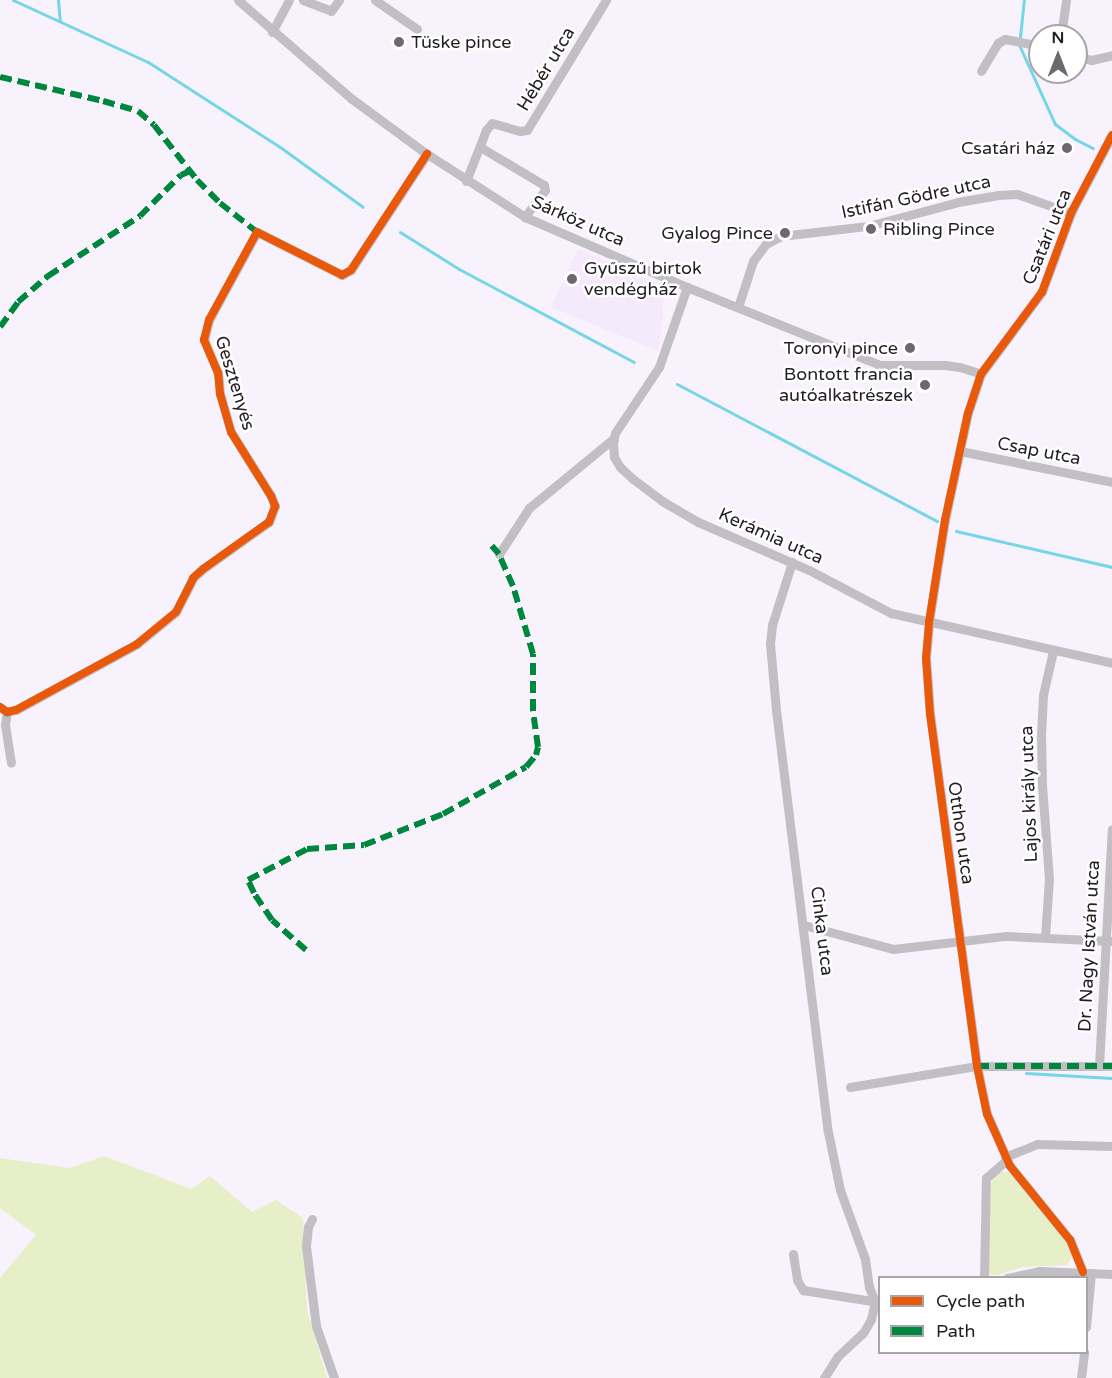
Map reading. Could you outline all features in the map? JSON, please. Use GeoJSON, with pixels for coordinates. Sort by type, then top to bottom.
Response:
{"type":"FeatureCollection","features":[{"type":"Feature","properties":{"kind":"street"},"geometry":{"type":"LineString","coordinates":[[273,32],[289,0]]}},
{"type":"Feature","properties":{"kind":"street"},"geometry":{"type":"LineString","coordinates":[[303,0],[331,11],[339,0]]}},
{"type":"Feature","properties":{"kind":"street"},"geometry":{"type":"LineString","coordinates":[[375,0],[417,29]]}},
{"type":"Feature","properties":{"kind":"street","name":"Hébér utca"},"geometry":{"type":"LineString","coordinates":[[466,181],[492,123],[527,130],[606,0]]}},
{"type":"Feature","properties":{"kind":"street"},"geometry":{"type":"LineString","coordinates":[[1063,24],[1066,0]]}},
{"type":"Feature","properties":{"kind":"street","name":"Sárköz utca"},"geometry":{"type":"LineString","coordinates":[[243,2],[273,32],[352,99],[466,181],[525,217],[687,287],[880,365],[945,365],[981,374]]}},
{"type":"Feature","properties":{"kind":"street"},"geometry":{"type":"LineString","coordinates":[[981,71],[998,43],[1005,39],[1028,44]]}},
{"type":"Feature","properties":{"kind":"street"},"geometry":{"type":"LineString","coordinates":[[1088,59],[1112,55]]}},
{"type":"Feature","properties":{"kind":"street","name":"Csatári utca"},"geometry":{"type":"LineString","coordinates":[[981,374],[1042,292],[1071,213],[1112,135]]}},
{"type":"Feature","properties":{"kind":"street"},"geometry":{"type":"LineString","coordinates":[[480,147],[541,180],[545,190],[525,217]]}},
{"type":"Feature","properties":{"kind":"street","name":"Gesztenyés"},"geometry":{"type":"LineString","coordinates":[[4,709],[16,710],[137,644],[176,612],[193,578],[269,522],[275,506],[272,496],[231,432],[220,394],[218,373],[204,340],[209,320],[257,232],[342,274],[351,270],[427,154]]}},
{"type":"Feature","properties":{"kind":"street","name":"Istifán Gödre utca"},"geometry":{"type":"LineString","coordinates":[[738,307],[753,261],[766,244],[781,236],[868,226],[958,202],[998,195],[1017,194],[1071,213]]}},
{"type":"Feature","properties":{"kind":"street"},"geometry":{"type":"LineString","coordinates":[[499,554],[529,508],[614,439],[626,415],[659,367],[687,287]]}},
{"type":"Feature","properties":{"kind":"street","name":"Otthon utca"},"geometry":{"type":"LineString","coordinates":[[981,374],[968,413],[945,520],[929,622],[926,658],[930,714],[977,1066],[987,1114],[1006,1159],[1070,1240],[1087,1272]]}},
{"type":"Feature","properties":{"kind":"street","name":"Kerámia utca"},"geometry":{"type":"LineString","coordinates":[[614,439],[615,456],[620,467],[662,501],[698,522],[792,562],[891,614],[1112,663]]}},
{"type":"Feature","properties":{"kind":"street","name":"Csap utca"},"geometry":{"type":"LineString","coordinates":[[960,451],[1112,482]]}},
{"type":"Feature","properties":{"kind":"street","name":"Cinka utca"},"geometry":{"type":"LineString","coordinates":[[792,562],[776,607],[770,644],[828,1132],[840,1190],[865,1259],[869,1287],[877,1302]]}},
{"type":"Feature","properties":{"kind":"street","name":"Lajos király utca"},"geometry":{"type":"LineString","coordinates":[[1045,937],[1049,879],[1041,736],[1043,695],[1053,651]]}},
{"type":"Feature","properties":{"kind":"street"},"geometry":{"type":"LineString","coordinates":[[4,709],[11,763]]}},
{"type":"Feature","properties":{"kind":"street","name":"Dr. Nagy István utca"},"geometry":{"type":"LineString","coordinates":[[1100,1066],[1109,940],[1112,829]]}},
{"type":"Feature","properties":{"kind":"street"},"geometry":{"type":"LineString","coordinates":[[804,925],[893,949],[1006,936],[1109,940]]}},
{"type":"Feature","properties":{"kind":"street"},"geometry":{"type":"LineString","coordinates":[[850,1087],[977,1066],[1112,1066]]}},
{"type":"Feature","properties":{"kind":"street"},"geometry":{"type":"LineString","coordinates":[[984,1276],[986,1178],[1006,1159],[1037,1144],[1112,1146]]}},
{"type":"Feature","properties":{"kind":"street"},"geometry":{"type":"LineString","coordinates":[[312,1219],[308,1227],[306,1246],[316,1326],[334,1378]]}},
{"type":"Feature","properties":{"kind":"street"},"geometry":{"type":"LineString","coordinates":[[793,1254],[797,1280],[803,1290],[877,1302],[863,1333],[837,1357],[824,1378]]}},
{"type":"Feature","properties":{"kind":"street"},"geometry":{"type":"LineString","coordinates":[[1015,1276],[1039,1270],[1112,1274]]}},
{"type":"Feature","properties":{"kind":"street"},"geometry":{"type":"LineString","coordinates":[[1087,1272],[1087,1276]]}},
{"type":"Feature","properties":{"kind":"street"},"geometry":{"type":"LineString","coordinates":[[1081,1378],[1084,1354]]}},
{"type":"Feature","properties":{"kind":"shaded area"},"geometry":{"type":"Polygon","coordinates":[[[578,249],[662,285],[663,317],[658,351],[551,307],[578,249]]]}},
{"type":"Feature","properties":{"kind":"green space"},"geometry":{"type":"Polygon","coordinates":[[[104,1156],[191,1189],[210,1176],[252,1212],[276,1200],[303,1218],[307,1310],[327,1378],[0,1378],[0,1278],[36,1235],[0,1208],[0,1158],[70,1168],[104,1156]]]}},
{"type":"Feature","properties":{"kind":"green space"},"geometry":{"type":"Polygon","coordinates":[[[1000,1172],[1009,1172],[1013,1176],[1064,1238],[1072,1256],[1067,1265],[1023,1267],[998,1275],[991,1275],[988,1271],[991,1186],[993,1178],[1000,1172]]]}},
{"type":"Feature","properties":{"kind":"waterway"},"geometry":{"type":"LineString","coordinates":[[13,0],[148,62],[280,147],[363,207]]}},
{"type":"Feature","properties":{"kind":"waterway"},"geometry":{"type":"LineString","coordinates":[[58,0],[60,21]]}},
{"type":"Feature","properties":{"kind":"waterway"},"geometry":{"type":"LineString","coordinates":[[1020,37],[1024,0]]}},
{"type":"Feature","properties":{"kind":"waterway"},"geometry":{"type":"LineString","coordinates":[[1020,47],[1055,124],[1075,139],[1093,148]]}},
{"type":"Feature","properties":{"kind":"waterway"},"geometry":{"type":"LineString","coordinates":[[400,232],[459,269],[634,362]]}},
{"type":"Feature","properties":{"kind":"waterway"},"geometry":{"type":"LineString","coordinates":[[677,384],[937,521]]}},
{"type":"Feature","properties":{"kind":"waterway"},"geometry":{"type":"LineString","coordinates":[[956,531],[1112,567]]}},
{"type":"Feature","properties":{"kind":"waterway"},"geometry":{"type":"LineString","coordinates":[[1026,1073],[1112,1078]]}},
{"type":"Feature","properties":{"kind":"marked path"},"geometry":{"type":"LineString","coordinates":[[0,77],[138,111],[154,125],[197,180],[220,203],[257,232]]}},
{"type":"Feature","properties":{"kind":"marked path"},"geometry":{"type":"LineString","coordinates":[[0,327],[18,302],[48,276],[140,216],[181,175],[190,171]]}},
{"type":"Feature","properties":{"kind":"marked path"},"geometry":{"type":"LineString","coordinates":[[306,950],[272,920],[248,880],[307,849],[364,845],[443,814],[526,767],[536,755],[538,747],[533,711],[533,654],[513,586],[499,554],[492,546]]}},
{"type":"Feature","properties":{"kind":"marked path"},"geometry":{"type":"LineString","coordinates":[[977,1066],[1112,1066]]}},
{"type":"Feature","properties":{"kind":"cycle path"},"geometry":{"type":"LineString","coordinates":[[1083,1272],[1070,1240],[1010,1166],[987,1114],[977,1066],[930,714],[926,658],[929,622],[945,520],[968,413],[981,374],[1042,292],[1071,213],[1112,135]]}},
{"type":"Feature","properties":{"kind":"cycle path"},"geometry":{"type":"LineString","coordinates":[[0,707],[7,712],[16,710],[137,644],[176,612],[193,578],[269,522],[275,506],[271,496],[231,432],[220,394],[218,373],[204,340],[209,320],[257,232],[342,275],[351,270],[427,154]]}},
{"type":"Feature","properties":{"kind":"place","name":"Tüske pince"},"geometry":{"type":"Point","coordinates":[399,42]}},
{"type":"Feature","properties":{"kind":"place","name":"Csatári ház"},"geometry":{"type":"Point","coordinates":[1067,148]}},
{"type":"Feature","properties":{"kind":"place","name":"Ribling Pince"},"geometry":{"type":"Point","coordinates":[871,229]}},
{"type":"Feature","properties":{"kind":"place","name":"Gyalog Pince"},"geometry":{"type":"Point","coordinates":[785,233]}},
{"type":"Feature","properties":{"kind":"place","name":"Gyűszű birtok vendégház"},"geometry":{"type":"Point","coordinates":[572,279]}},
{"type":"Feature","properties":{"kind":"place","name":"Toronyi pince"},"geometry":{"type":"Point","coordinates":[910,348]}},
{"type":"Feature","properties":{"kind":"place","name":"Bontott francia autóalkatrészek"},"geometry":{"type":"Point","coordinates":[925,385]}}]}
